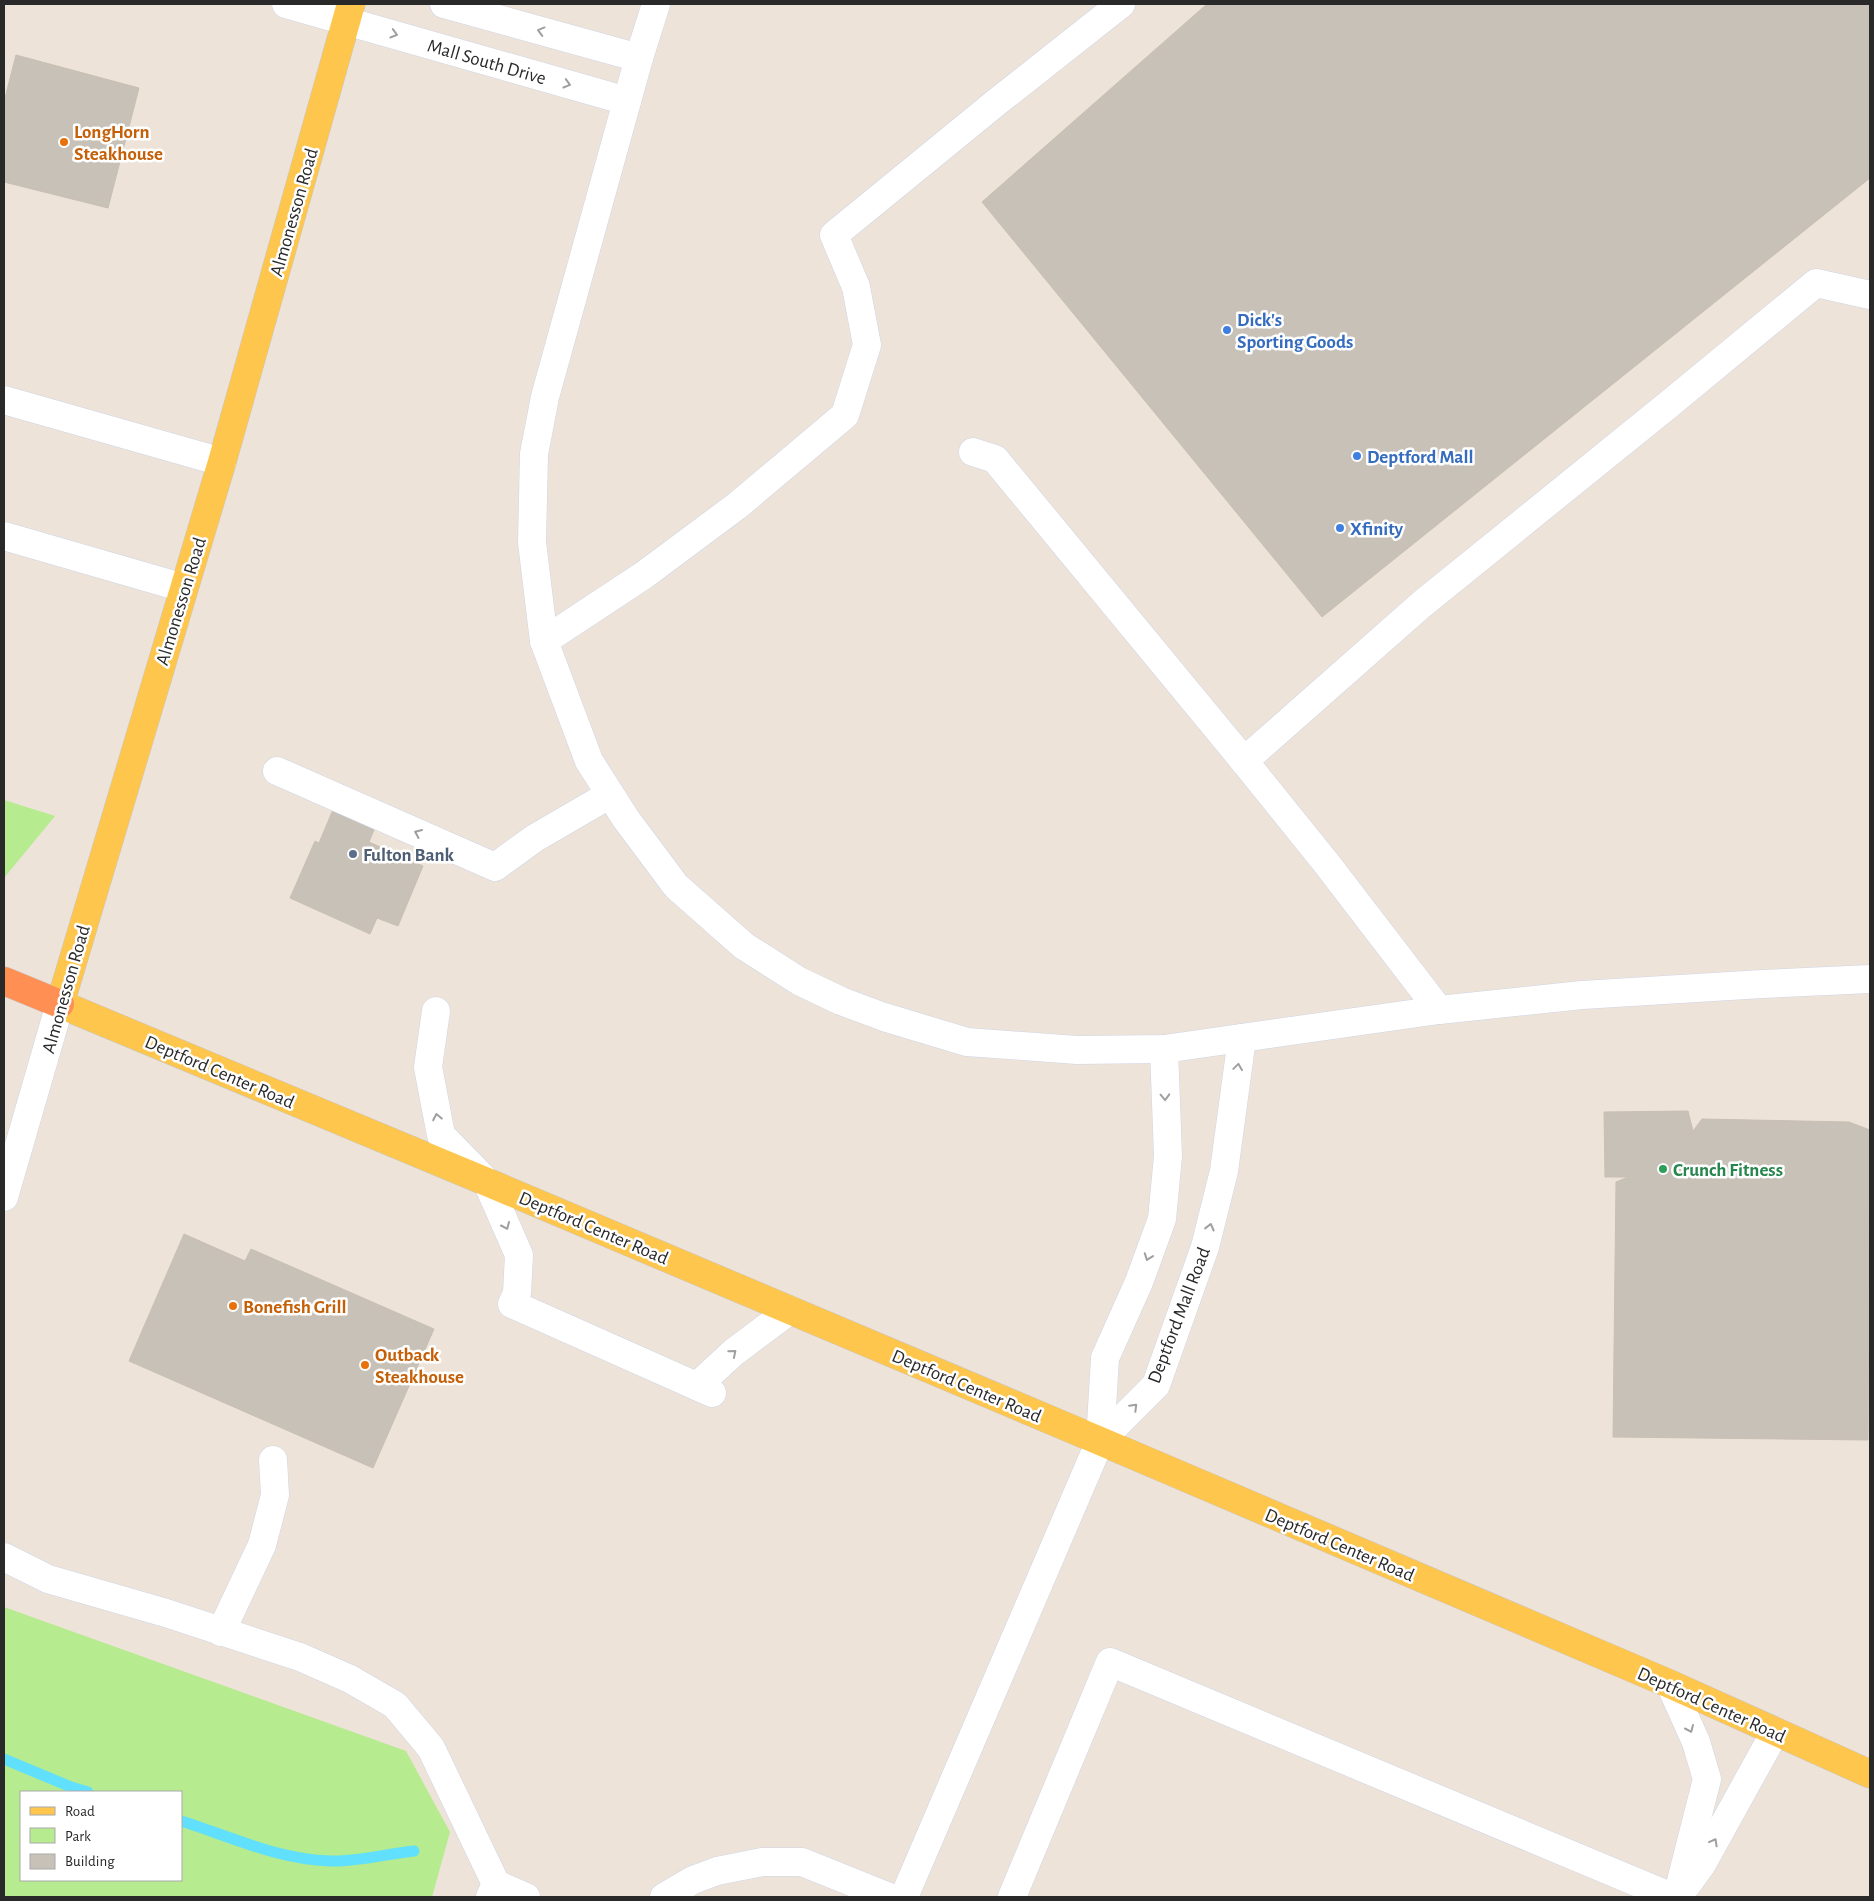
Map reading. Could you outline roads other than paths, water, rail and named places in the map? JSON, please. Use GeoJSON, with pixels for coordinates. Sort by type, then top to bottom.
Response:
{"type":"FeatureCollection","features":[{"type":"Feature","properties":{"kind":"highway"},"geometry":{"type":"LineString","coordinates":[[4,981],[60,1004]]}},
{"type":"Feature","properties":{"kind":"main road","name":"Almonesson Road"},"geometry":{"type":"LineString","coordinates":[[60,1004],[222,462],[349,12]]}},
{"type":"Feature","properties":{"kind":"main road","name":"Deptford Center Road"},"geometry":{"type":"LineString","coordinates":[[60,1004],[1100,1441],[1670,1684],[1870,1774]]}},
{"type":"Feature","properties":{"kind":"street","name":"Mall South Drive"},"geometry":{"type":"LineString","coordinates":[[286,4],[349,12],[627,101]]}},
{"type":"Feature","properties":{"kind":"street"},"geometry":{"type":"LineString","coordinates":[[444,4],[639,58]]}},
{"type":"Feature","properties":{"kind":"street"},"geometry":{"type":"LineString","coordinates":[[656,4],[639,58],[544,397],[534,454],[532,542],[544,641],[589,761],[609,795],[676,886],[744,946],[799,981],[841,1001],[884,1017],[967,1042],[1077,1050],[1164,1048],[1439,1010],[1582,995],[1870,979]]}},
{"type":"Feature","properties":{"kind":"street"},"geometry":{"type":"LineString","coordinates":[[544,641],[644,575],[738,505],[845,415],[867,345],[856,287],[834,235],[998,101],[1121,4]]}},
{"type":"Feature","properties":{"kind":"street"},"geometry":{"type":"LineString","coordinates":[[1244,762],[1422,604],[1816,283],[1870,295]]}},
{"type":"Feature","properties":{"kind":"street"},"geometry":{"type":"LineString","coordinates":[[4,400],[222,462]]}},
{"type":"Feature","properties":{"kind":"street"},"geometry":{"type":"LineString","coordinates":[[973,452],[995,458],[1327,864],[1439,1010]]}},
{"type":"Feature","properties":{"kind":"street"},"geometry":{"type":"LineString","coordinates":[[4,536],[184,588]]}},
{"type":"Feature","properties":{"kind":"street"},"geometry":{"type":"LineString","coordinates":[[277,771],[495,867],[535,838],[609,795]]}},
{"type":"Feature","properties":{"kind":"street","name":"Almonesson Road"},"geometry":{"type":"LineString","coordinates":[[4,1197],[60,1004]]}},
{"type":"Feature","properties":{"kind":"street"},"geometry":{"type":"LineString","coordinates":[[436,1011],[428,1068],[441,1135],[487,1182],[519,1255],[517,1293],[512,1304],[704,1389],[734,1352],[790,1310]]}},
{"type":"Feature","properties":{"kind":"street","name":"Deptford Mall Road"},"geometry":{"type":"LineString","coordinates":[[1100,1441],[1156,1385],[1205,1247],[1224,1171],[1242,1038]]}},
{"type":"Feature","properties":{"kind":"street"},"geometry":{"type":"LineString","coordinates":[[904,1897],[1100,1441],[1105,1358],[1139,1282],[1162,1219],[1168,1156],[1164,1048]]}},
{"type":"Feature","properties":{"kind":"street"},"geometry":{"type":"LineString","coordinates":[[222,1632],[262,1545],[275,1495],[273,1460]]}},
{"type":"Feature","properties":{"kind":"street"},"geometry":{"type":"LineString","coordinates":[[4,1557],[48,1579],[166,1613],[300,1657],[350,1679],[395,1705],[432,1748],[493,1890],[526,1897]]}},
{"type":"Feature","properties":{"kind":"street"},"geometry":{"type":"LineString","coordinates":[[4,1580],[48,1579]]}},
{"type":"Feature","properties":{"kind":"street"},"geometry":{"type":"LineString","coordinates":[[1012,1897],[1110,1662],[1672,1897]]}},
{"type":"Feature","properties":{"kind":"street"},"geometry":{"type":"LineString","coordinates":[[1670,1684],[1696,1742],[1707,1779],[1677,1897]]}},
{"type":"Feature","properties":{"kind":"street"},"geometry":{"type":"LineString","coordinates":[[1677,1897],[1702,1864],[1775,1732]]}},
{"type":"Feature","properties":{"kind":"street"},"geometry":{"type":"LineString","coordinates":[[664,1897],[693,1880],[717,1871],[762,1862],[802,1862],[889,1897]]}},
{"type":"Feature","properties":{"kind":"waterway"},"geometry":{"type":"LineString","coordinates":[[4,1759],[85,1791]]}},
{"type":"Feature","properties":{"kind":"waterway"},"geometry":{"type":"LineString","coordinates":[[182,1821],[273,1852],[310,1859],[330,1861],[351,1860],[414,1851]]}},
{"type":"Feature","properties":{"kind":"place","name":"LongHorn Steakhouse"},"geometry":{"type":"Point","coordinates":[64,142]}},
{"type":"Feature","properties":{"kind":"place","name":"Dick's Sporting Goods"},"geometry":{"type":"Point","coordinates":[1227,330]}},
{"type":"Feature","properties":{"kind":"place","name":"Deptford Mall"},"geometry":{"type":"Point","coordinates":[1357,456]}},
{"type":"Feature","properties":{"kind":"place","name":"Xfinity"},"geometry":{"type":"Point","coordinates":[1340,528]}},
{"type":"Feature","properties":{"kind":"place","name":"Fulton Bank"},"geometry":{"type":"Point","coordinates":[353,854]}},
{"type":"Feature","properties":{"kind":"place","name":"Crunch Fitness"},"geometry":{"type":"Point","coordinates":[1663,1169]}},
{"type":"Feature","properties":{"kind":"place","name":"Bonefish Grill"},"geometry":{"type":"Point","coordinates":[233,1306]}},
{"type":"Feature","properties":{"kind":"place","name":"Outback Steakhouse"},"geometry":{"type":"Point","coordinates":[365,1365]}}]}
